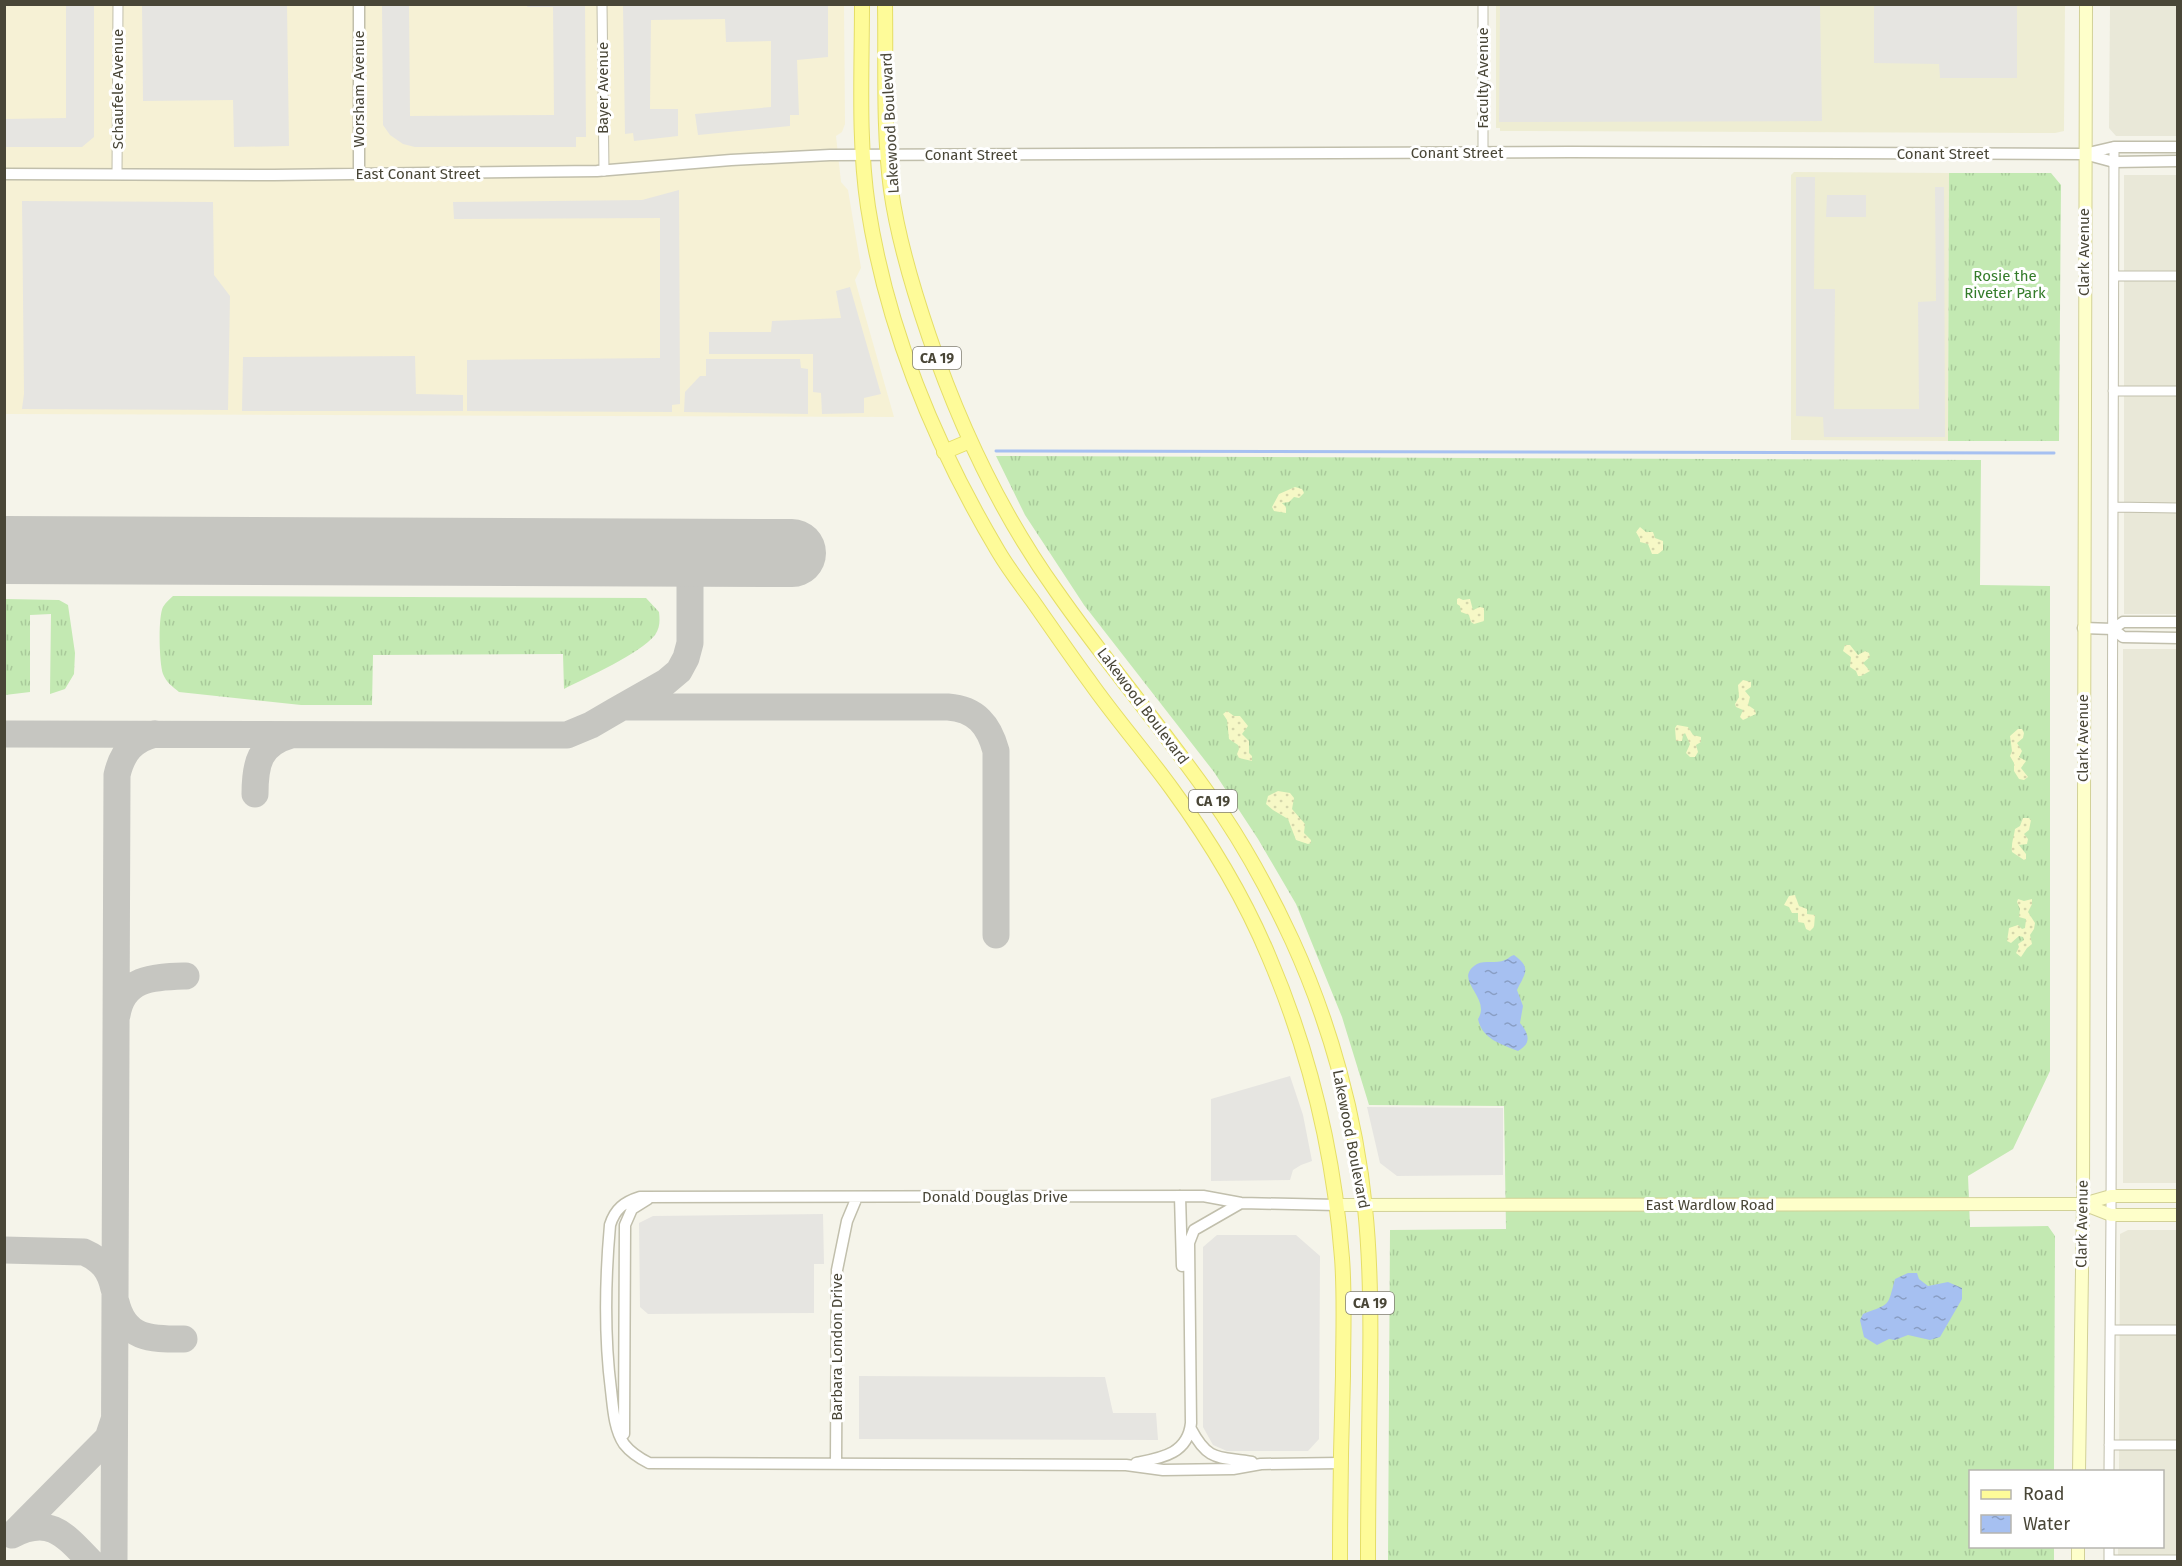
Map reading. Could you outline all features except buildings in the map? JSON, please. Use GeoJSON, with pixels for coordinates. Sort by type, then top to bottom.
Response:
{"type":"FeatureCollection","features":[{"type":"Feature","properties":{"kind":"main road","name":"Lakewood Boulevard"},"geometry":{"type":"LineString","coordinates":[[862,4],[863,155],[868,206],[888,298],[911,374],[944,452],[1000,554],[1093,686],[1171,787],[1203,833],[1235,886],[1269,954],[1299,1032],[1317,1093],[1330,1155],[1342,1261],[1344,1315],[1340,1562]]}},
{"type":"Feature","properties":{"kind":"main road","name":"Lakewood Boulevard"},"geometry":{"type":"LineString","coordinates":[[885,4],[891,189],[911,283],[938,363],[977,458],[1023,540],[1056,591],[1226,819],[1258,873],[1293,943],[1324,1024],[1345,1096],[1365,1205],[1370,1259],[1368,1562]]}},
{"type":"Feature","properties":{"kind":"main road","name":"Clark Avenue"},"geometry":{"type":"LineString","coordinates":[[2079,1470],[2083,1204],[2086,4]]}},
{"type":"Feature","properties":{"kind":"main road"},"geometry":{"type":"LineString","coordinates":[[944,452],[970,441]]}},
{"type":"Feature","properties":{"kind":"main road","name":"East Wardlow Road"},"geometry":{"type":"LineString","coordinates":[[1337,1205],[2083,1204],[2111,1196],[2178,1196]]}},
{"type":"Feature","properties":{"kind":"main road","name":"East Wardlow Road"},"geometry":{"type":"LineString","coordinates":[[2083,1204],[2111,1215],[2178,1215]]}},
{"type":"Feature","properties":{"kind":"street","name":"Schaufele Avenue"},"geometry":{"type":"LineString","coordinates":[[117,174],[118,4]]}},
{"type":"Feature","properties":{"kind":"street","name":"Worsham Avenue"},"geometry":{"type":"LineString","coordinates":[[359,4],[359,174]]}},
{"type":"Feature","properties":{"kind":"street","name":"Bayer Avenue"},"geometry":{"type":"LineString","coordinates":[[602,4],[604,171]]}},
{"type":"Feature","properties":{"kind":"street","name":"Faculty Avenue"},"geometry":{"type":"LineString","coordinates":[[1483,4],[1483,152]]}},
{"type":"Feature","properties":{"kind":"street","name":"Conant Street"},"geometry":{"type":"LineString","coordinates":[[830,155],[1483,152],[2084,154],[2114,147],[2178,147]]}},
{"type":"Feature","properties":{"kind":"street","name":"Clark Avenue"},"geometry":{"type":"LineString","coordinates":[[2109,1470],[2114,147]]}},
{"type":"Feature","properties":{"kind":"street","name":"Conant Street"},"geometry":{"type":"LineString","coordinates":[[2084,154],[2114,162],[2178,161]]}},
{"type":"Feature","properties":{"kind":"street","name":"East Conant Street"},"geometry":{"type":"LineString","coordinates":[[4,174],[604,171],[741,159],[830,155]]}},
{"type":"Feature","properties":{"kind":"street"},"geometry":{"type":"LineString","coordinates":[[2114,276],[2178,276]]}},
{"type":"Feature","properties":{"kind":"street"},"geometry":{"type":"LineString","coordinates":[[2113,391],[2178,392]]}},
{"type":"Feature","properties":{"kind":"street"},"geometry":{"type":"LineString","coordinates":[[2113,507],[2178,508]]}},
{"type":"Feature","properties":{"kind":"street"},"geometry":{"type":"LineString","coordinates":[[2083,628],[2113,629],[2123,622],[2178,622]]}},
{"type":"Feature","properties":{"kind":"street"},"geometry":{"type":"LineString","coordinates":[[2113,629],[2122,637],[2178,638]]}},
{"type":"Feature","properties":{"kind":"street"},"geometry":{"type":"LineString","coordinates":[[653,1196],[632,1209],[625,1225],[624,1443],[636,1457],[649,1462],[1126,1465],[1163,1470],[1233,1469],[1261,1464],[1340,1463]]}},
{"type":"Feature","properties":{"kind":"street","name":"Donald Douglas Drive"},"geometry":{"type":"LineString","coordinates":[[624,1443],[613,1410],[607,1361],[605,1284],[610,1225],[613,1216],[621,1206],[631,1200],[653,1196],[1203,1196],[1241,1203],[1337,1205]]}},
{"type":"Feature","properties":{"kind":"street"},"geometry":{"type":"LineString","coordinates":[[1180,1196],[1181,1262],[1188,1284]]}},
{"type":"Feature","properties":{"kind":"street","name":"Barbara London Drive"},"geometry":{"type":"LineString","coordinates":[[836,1463],[837,1270],[847,1221],[857,1197]]}},
{"type":"Feature","properties":{"kind":"street"},"geometry":{"type":"LineString","coordinates":[[1126,1465],[1174,1453],[1186,1440],[1191,1429],[1189,1244],[1194,1230],[1241,1203]]}},
{"type":"Feature","properties":{"kind":"street"},"geometry":{"type":"LineString","coordinates":[[2111,1330],[2178,1330]]}},
{"type":"Feature","properties":{"kind":"street"},"geometry":{"type":"LineString","coordinates":[[1191,1429],[1206,1452],[1220,1459],[1261,1464]]}},
{"type":"Feature","properties":{"kind":"street"},"geometry":{"type":"LineString","coordinates":[[2109,1445],[2178,1445]]}},
{"type":"Feature","properties":{"kind":"street"},"geometry":{"type":"LineString","coordinates":[[2109,1561],[2178,1560]]}},
{"type":"Feature","properties":{"kind":"shaded area"},"geometry":{"type":"Polygon","coordinates":[[[5,5],[844,5],[845,124],[842,132],[836,136],[841,182],[848,190],[861,268],[855,280],[894,417],[5,414],[5,5]]]}},
{"type":"Feature","properties":{"kind":"shaded area"},"geometry":{"type":"Polygon","coordinates":[[[66,5],[94,5],[94,137],[82,147],[5,147],[5,119],[66,118],[66,5]]]}},
{"type":"Feature","properties":{"kind":"shaded area"},"geometry":{"type":"Polygon","coordinates":[[[142,5],[287,5],[289,146],[234,147],[233,100],[143,101],[142,5]]]}},
{"type":"Feature","properties":{"kind":"shaded area"},"geometry":{"type":"Polygon","coordinates":[[[382,5],[409,5],[410,116],[554,115],[553,7],[527,7],[528,5],[585,5],[586,137],[576,137],[576,147],[415,147],[403,144],[390,135],[383,125],[382,5]]]}},
{"type":"Feature","properties":{"kind":"shaded area"},"geometry":{"type":"Polygon","coordinates":[[[828,5],[828,57],[797,60],[799,115],[790,115],[790,126],[698,135],[695,114],[771,107],[771,41],[726,42],[725,19],[651,20],[650,109],[678,109],[678,136],[634,141],[633,133],[625,134],[623,6],[828,5]]]}},
{"type":"Feature","properties":{"kind":"shaded area"},"geometry":{"type":"Polygon","coordinates":[[[1496,5],[2065,5],[2064,131],[2055,133],[1500,131],[1500,128],[1496,128],[1496,5]]]}},
{"type":"Feature","properties":{"kind":"shaded area"},"geometry":{"type":"Polygon","coordinates":[[[1500,5],[1820,5],[1822,121],[1499,122],[1500,5]]]}},
{"type":"Feature","properties":{"kind":"shaded area"},"geometry":{"type":"Polygon","coordinates":[[[1874,5],[2017,5],[2017,78],[1940,78],[1939,64],[1874,63],[1874,5]]]}},
{"type":"Feature","properties":{"kind":"shaded area"},"geometry":{"type":"Polygon","coordinates":[[[2110,5],[2177,5],[2177,136],[2116,136],[2109,128],[2110,5]]]}},
{"type":"Feature","properties":{"kind":"shaded area"},"geometry":{"type":"Polygon","coordinates":[[[1794,172],[1949,173],[1948,441],[1791,440],[1791,175],[1794,172]]]}},
{"type":"Feature","properties":{"kind":"shaded area"},"geometry":{"type":"Polygon","coordinates":[[[2124,175],[2177,175],[2177,614],[2124,614],[2124,175]]]}},
{"type":"Feature","properties":{"kind":"shaded area"},"geometry":{"type":"Polygon","coordinates":[[[1796,177],[1815,177],[1814,289],[1835,289],[1834,409],[1919,409],[1918,302],[1936,301],[1935,187],[1944,187],[1945,437],[1824,437],[1823,417],[1796,416],[1796,177]]]}},
{"type":"Feature","properties":{"kind":"shaded area"},"geometry":{"type":"Polygon","coordinates":[[[679,190],[680,404],[672,405],[672,412],[467,411],[467,360],[660,358],[660,218],[454,219],[453,202],[642,200],[679,190]]]}},
{"type":"Feature","properties":{"kind":"shaded area"},"geometry":{"type":"Polygon","coordinates":[[[1827,195],[1866,195],[1866,217],[1826,217],[1827,195]]]}},
{"type":"Feature","properties":{"kind":"shaded area"},"geometry":{"type":"Polygon","coordinates":[[[22,201],[213,202],[214,275],[230,296],[228,410],[22,409],[24,394],[22,201]]]}},
{"type":"Feature","properties":{"kind":"shaded area"},"geometry":{"type":"Polygon","coordinates":[[[850,287],[881,394],[864,398],[864,413],[822,414],[821,393],[813,392],[813,354],[709,354],[709,332],[771,332],[772,321],[841,318],[836,291],[850,287]]]}},
{"type":"Feature","properties":{"kind":"shaded area"},"geometry":{"type":"Polygon","coordinates":[[[415,356],[416,394],[463,395],[463,411],[242,411],[243,357],[415,356]]]}},
{"type":"Feature","properties":{"kind":"shaded area"},"geometry":{"type":"Polygon","coordinates":[[[706,359],[800,359],[801,368],[808,369],[808,414],[684,412],[685,392],[700,376],[706,376],[706,359]]]}},
{"type":"Feature","properties":{"kind":"shaded area"},"geometry":{"type":"Polygon","coordinates":[[[2123,649],[2177,649],[2177,1183],[2123,1183],[2123,649]]]}},
{"type":"Feature","properties":{"kind":"shaded area"},"geometry":{"type":"Polygon","coordinates":[[[1290,1076],[1303,1115],[1312,1161],[1293,1170],[1290,1180],[1211,1181],[1211,1099],[1290,1076]]]}},
{"type":"Feature","properties":{"kind":"shaded area"},"geometry":{"type":"Polygon","coordinates":[[[1367,1107],[1503,1108],[1503,1175],[1397,1176],[1380,1163],[1367,1107]]]}},
{"type":"Feature","properties":{"kind":"shaded area"},"geometry":{"type":"Polygon","coordinates":[[[823,1214],[824,1264],[814,1264],[814,1313],[648,1314],[640,1307],[639,1223],[653,1216],[823,1214]]]}},
{"type":"Feature","properties":{"kind":"shaded area"},"geometry":{"type":"Polygon","coordinates":[[[2128,1230],[2177,1230],[2177,1561],[2118,1562],[2118,1548],[2164,1548],[2164,1470],[2119,1470],[2120,1234],[2128,1230]]]}},
{"type":"Feature","properties":{"kind":"shaded area"},"geometry":{"type":"Polygon","coordinates":[[[1217,1235],[1296,1235],[1320,1256],[1319,1439],[1308,1451],[1227,1451],[1213,1445],[1203,1427],[1203,1247],[1217,1235]]]}},
{"type":"Feature","properties":{"kind":"shaded area"},"geometry":{"type":"Polygon","coordinates":[[[859,1376],[1105,1377],[1113,1413],[1156,1413],[1158,1440],[859,1439],[859,1376]]]}},
{"type":"Feature","properties":{"kind":"green space","name":"Rosie the Riveter Park"},"geometry":{"type":"Polygon","coordinates":[[[1949,173],[2051,173],[2061,185],[2059,441],[1948,441],[1949,173]]]}},
{"type":"Feature","properties":{"kind":"green space"},"geometry":{"type":"Polygon","coordinates":[[[996,456],[1981,460],[1980,585],[2050,586],[2050,1071],[2013,1149],[1968,1176],[1970,1227],[2048,1226],[2055,1236],[2054,1470],[1969,1470],[1969,1548],[2054,1548],[2054,1561],[1388,1561],[1390,1230],[1506,1229],[1504,1106],[1369,1105],[1342,1017],[1296,904],[1258,839],[1214,772],[1084,605],[1025,515],[996,456]]]}},
{"type":"Feature","properties":{"kind":"green space"},"geometry":{"type":"Polygon","coordinates":[[[173,596],[646,598],[659,612],[659,621],[655,635],[638,650],[564,689],[563,654],[373,655],[372,705],[301,705],[179,692],[174,688],[163,674],[160,640],[161,612],[173,596]]]}},
{"type":"Feature","properties":{"kind":"green space"},"geometry":{"type":"Polygon","coordinates":[[[5,599],[59,600],[68,605],[75,653],[74,674],[65,689],[50,694],[51,614],[30,615],[30,692],[5,695],[5,599]]]}},
{"type":"Feature","properties":{"kind":"sand"},"geometry":{"type":"Polygon","coordinates":[[[1295,487],[1302,489],[1304,493],[1299,498],[1294,497],[1289,502],[1282,503],[1286,507],[1286,513],[1274,511],[1272,507],[1279,494],[1295,487]]]}},
{"type":"Feature","properties":{"kind":"sand"},"geometry":{"type":"Polygon","coordinates":[[[1640,527],[1646,532],[1653,532],[1655,538],[1663,541],[1663,550],[1658,554],[1652,554],[1648,544],[1640,542],[1636,532],[1640,527]]]}},
{"type":"Feature","properties":{"kind":"sand"},"geometry":{"type":"Polygon","coordinates":[[[1459,598],[1470,599],[1473,610],[1484,608],[1484,621],[1474,624],[1471,622],[1469,615],[1461,612],[1457,604],[1459,598]]]}},
{"type":"Feature","properties":{"kind":"sand"},"geometry":{"type":"Polygon","coordinates":[[[1845,645],[1850,645],[1858,655],[1865,651],[1869,653],[1870,657],[1863,663],[1870,671],[1858,676],[1856,671],[1850,667],[1851,657],[1843,651],[1845,645]]]}},
{"type":"Feature","properties":{"kind":"sand"},"geometry":{"type":"Polygon","coordinates":[[[1743,680],[1751,682],[1751,687],[1745,691],[1750,697],[1748,705],[1755,710],[1756,714],[1743,720],[1740,717],[1743,710],[1735,704],[1739,697],[1738,685],[1743,680]]]}},
{"type":"Feature","properties":{"kind":"sand"},"geometry":{"type":"Polygon","coordinates":[[[1227,711],[1234,716],[1240,716],[1248,726],[1242,734],[1249,741],[1252,761],[1239,758],[1238,745],[1229,739],[1227,720],[1223,714],[1227,711]]]}},
{"type":"Feature","properties":{"kind":"sand"},"geometry":{"type":"Polygon","coordinates":[[[1677,725],[1688,727],[1693,735],[1701,737],[1701,742],[1696,745],[1698,752],[1695,757],[1690,757],[1686,753],[1690,744],[1685,733],[1682,741],[1676,741],[1675,728],[1677,725]]]}},
{"type":"Feature","properties":{"kind":"sand"},"geometry":{"type":"Polygon","coordinates":[[[2018,729],[2022,729],[2024,733],[2023,738],[2017,743],[2022,751],[2019,757],[2026,761],[2021,768],[2028,777],[2024,780],[2019,779],[2014,771],[2014,763],[2010,756],[2012,751],[2010,736],[2018,729]]]}},
{"type":"Feature","properties":{"kind":"sand"},"geometry":{"type":"Polygon","coordinates":[[[1278,791],[1290,793],[1294,798],[1292,809],[1305,824],[1304,833],[1311,843],[1296,840],[1288,819],[1266,804],[1268,796],[1278,791]]]}},
{"type":"Feature","properties":{"kind":"sand"},"geometry":{"type":"Polygon","coordinates":[[[2023,818],[2031,820],[2029,830],[2024,834],[2028,839],[2027,844],[2019,845],[2026,854],[2024,860],[2012,852],[2015,829],[2020,826],[2023,818]]]}},
{"type":"Feature","properties":{"kind":"sand"},"geometry":{"type":"Polygon","coordinates":[[[1795,895],[1799,906],[1807,909],[1807,914],[1815,915],[1814,927],[1810,931],[1806,929],[1804,923],[1798,922],[1798,913],[1792,913],[1789,907],[1784,905],[1789,896],[1795,895]]]}},
{"type":"Feature","properties":{"kind":"sand"},"geometry":{"type":"Polygon","coordinates":[[[2018,899],[2024,901],[2032,899],[2028,912],[2035,923],[2030,935],[2032,944],[2021,957],[2016,953],[2018,944],[2024,940],[2023,937],[2019,936],[2011,943],[2007,941],[2009,928],[2018,925],[2022,929],[2025,928],[2026,919],[2019,917],[2018,899]]]}},
{"type":"Feature","properties":{"kind":"water"},"geometry":{"type":"Polygon","coordinates":[[[1514,955],[1525,967],[1517,990],[1523,1006],[1520,1023],[1528,1038],[1525,1045],[1518,1051],[1493,1040],[1480,1026],[1478,1019],[1481,1011],[1480,1003],[1468,976],[1470,970],[1477,964],[1502,961],[1514,955]]]}},
{"type":"Feature","properties":{"kind":"water"},"geometry":{"type":"Polygon","coordinates":[[[1908,1273],[1917,1273],[1919,1279],[1928,1286],[1948,1282],[1962,1288],[1962,1299],[1940,1337],[1930,1340],[1908,1335],[1895,1340],[1889,1339],[1877,1345],[1864,1337],[1860,1320],[1863,1314],[1883,1306],[1889,1300],[1895,1279],[1908,1273]]]}},
{"type":"Feature","properties":{"kind":"waterway"},"geometry":{"type":"LineString","coordinates":[[996,451],[2054,453]]}},
{"type":"Feature","properties":{"kind":"taxiway"},"geometry":{"type":"LineString","coordinates":[[4,734],[567,735],[591,725],[666,682],[679,671],[690,643],[690,552]]}},
{"type":"Feature","properties":{"kind":"taxiway"},"geometry":{"type":"LineString","coordinates":[[625,707],[948,707],[958,708],[974,715],[985,726],[996,751],[996,935]]}},
{"type":"Feature","properties":{"kind":"taxiway"},"geometry":{"type":"LineString","coordinates":[[114,1562],[117,775],[122,760],[130,748],[140,739],[155,734]]}},
{"type":"Feature","properties":{"kind":"taxiway"},"geometry":{"type":"LineString","coordinates":[[255,794],[256,773],[261,757],[272,744],[291,735]]}},
{"type":"Feature","properties":{"kind":"taxiway"},"geometry":{"type":"LineString","coordinates":[[117,1015],[120,1002],[133,986],[152,979],[186,976]]}},
{"type":"Feature","properties":{"kind":"taxiway"},"geometry":{"type":"LineString","coordinates":[[4,1250],[84,1252],[96,1258],[104,1266],[114,1289]]}},
{"type":"Feature","properties":{"kind":"taxiway"},"geometry":{"type":"LineString","coordinates":[[116,1302],[126,1324],[141,1335],[161,1339],[184,1339]]}},
{"type":"Feature","properties":{"kind":"taxiway"},"geometry":{"type":"LineString","coordinates":[[12,1535],[108,1438],[114,1420]]}},
{"type":"Feature","properties":{"kind":"taxiway"},"geometry":{"type":"LineString","coordinates":[[12,1535],[37,1527],[56,1531],[65,1536],[91,1562]]}},
{"type":"Feature","properties":{"kind":"runway"},"geometry":{"type":"LineString","coordinates":[[4,550],[792,553]]}}]}
